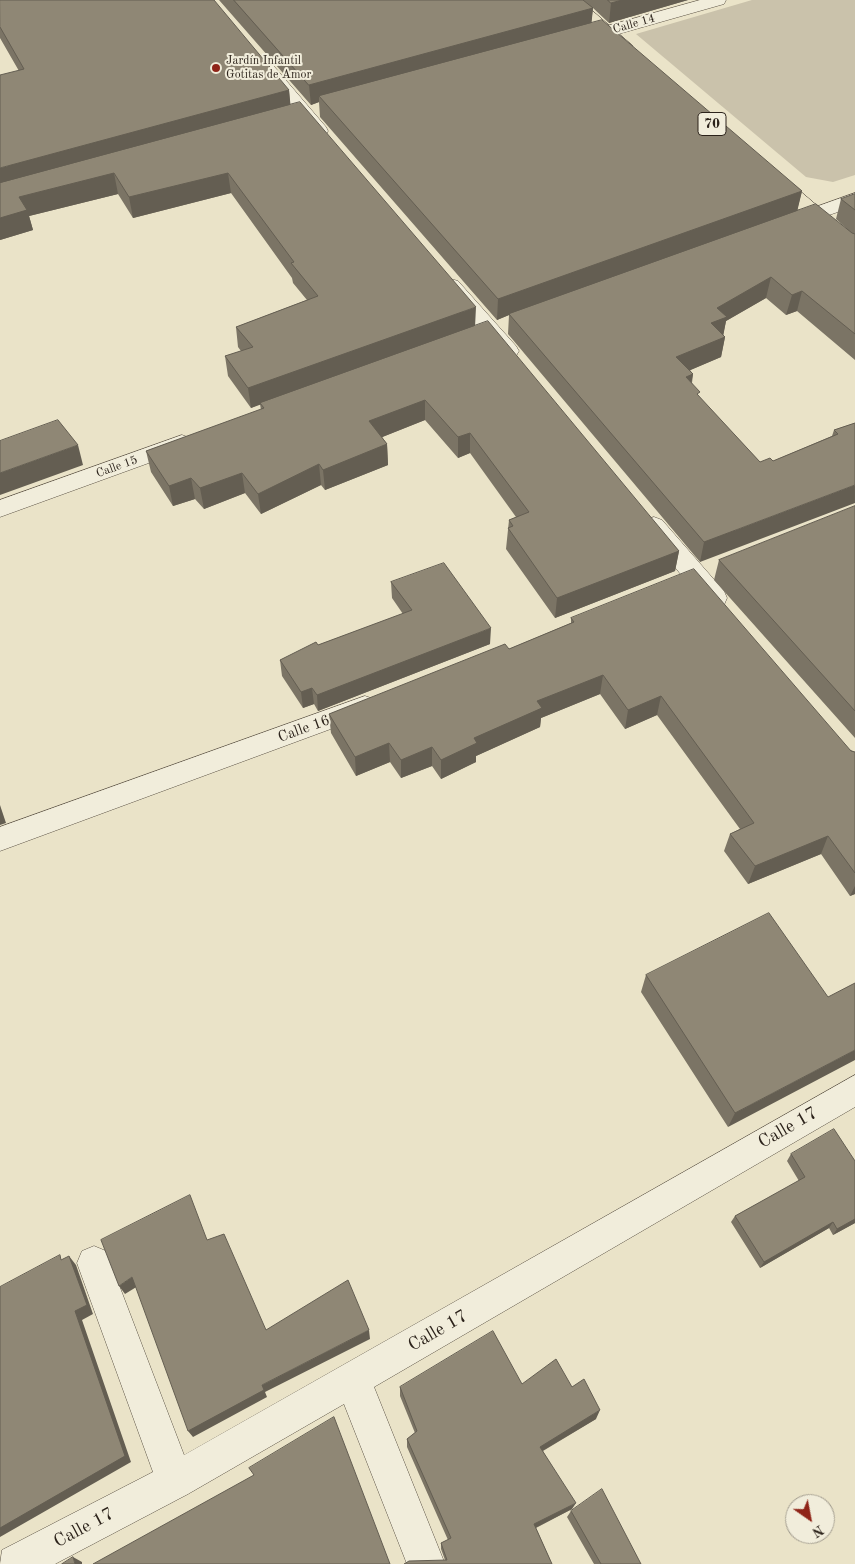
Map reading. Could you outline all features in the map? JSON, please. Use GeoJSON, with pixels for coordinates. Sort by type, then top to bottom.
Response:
{"type":"FeatureCollection","features":[{"type":"Feature","properties":{"kind":"main road"},"geometry":{"type":"LineString","coordinates":[[570,0],[637,58]]}},
{"type":"Feature","properties":{"kind":"main road"},"geometry":{"type":"LineString","coordinates":[[755,162],[855,248]]}},
{"type":"Feature","properties":{"kind":"street","name":"Calle 14"},"geometry":{"type":"LineString","coordinates":[[560,45],[718,0]]}},
{"type":"Feature","properties":{"kind":"street"},"geometry":{"type":"LineString","coordinates":[[251,50],[332,145]]}},
{"type":"Feature","properties":{"kind":"street"},"geometry":{"type":"LineString","coordinates":[[768,231],[855,199]]}},
{"type":"Feature","properties":{"kind":"street"},"geometry":{"type":"LineString","coordinates":[[440,272],[492,331],[523,370]]}},
{"type":"Feature","properties":{"kind":"street","name":"Calle 15"},"geometry":{"type":"LineString","coordinates":[[0,509],[204,435]]}},
{"type":"Feature","properties":{"kind":"street"},"geometry":{"type":"LineString","coordinates":[[644,514],[726,612]]}},
{"type":"Feature","properties":{"kind":"street"},"geometry":{"type":"LineString","coordinates":[[667,586],[721,564]]}},
{"type":"Feature","properties":{"kind":"street","name":"Calle 16"},"geometry":{"type":"LineString","coordinates":[[0,839],[318,724],[392,695]]}},
{"type":"Feature","properties":{"kind":"street","name":"Calle 17"},"geometry":{"type":"LineString","coordinates":[[16,1564],[175,1481],[855,1090]]}},
{"type":"Feature","properties":{"kind":"street"},"geometry":{"type":"LineString","coordinates":[[94,1263],[175,1481]]}},
{"type":"Feature","properties":{"kind":"street"},"geometry":{"type":"LineString","coordinates":[[353,1380],[426,1564]]}},
{"type":"Feature","properties":{"kind":"shaded area"},"geometry":{"type":"Polygon","coordinates":[[[752,0],[855,0],[855,175],[833,182],[806,177],[636,34],[752,0]]]}},
{"type":"Feature","properties":{"kind":"building"},"geometry":{"type":"Polygon","coordinates":[[[0,0],[214,0],[289,90],[0,168],[0,75],[24,69],[0,27],[0,0]]]}},
{"type":"Feature","properties":{"kind":"building"},"geometry":{"type":"Polygon","coordinates":[[[234,0],[583,0],[593,8],[309,85],[234,0]]]}},
{"type":"Feature","properties":{"kind":"building"},"geometry":{"type":"Polygon","coordinates":[[[608,0],[622,0],[611,3],[608,0]]]}},
{"type":"Feature","properties":{"kind":"building"},"geometry":{"type":"Polygon","coordinates":[[[602,20],[802,191],[498,299],[319,96],[602,20]]]}},
{"type":"Feature","properties":{"kind":"building"},"geometry":{"type":"Polygon","coordinates":[[[300,102],[476,307],[248,388],[225,356],[253,347],[236,327],[318,296],[291,263],[294,262],[228,173],[129,197],[114,173],[19,197],[27,210],[0,218],[0,183],[300,102]]]}},
{"type":"Feature","properties":{"kind":"building"},"geometry":{"type":"Polygon","coordinates":[[[855,194],[855,210],[841,199],[855,194]]]}},
{"type":"Feature","properties":{"kind":"building"},"geometry":{"type":"Polygon","coordinates":[[[816,204],[855,234],[855,334],[802,291],[792,295],[771,277],[717,308],[727,317],[711,323],[725,337],[676,357],[693,374],[686,377],[700,392],[697,394],[760,462],[770,458],[773,461],[838,434],[834,430],[855,423],[855,485],[704,542],[509,314],[816,204]]]}},
{"type":"Feature","properties":{"kind":"building"},"geometry":{"type":"Polygon","coordinates":[[[488,321],[679,551],[557,598],[508,528],[513,526],[509,520],[529,512],[470,433],[458,437],[425,400],[369,421],[387,444],[323,470],[319,464],[258,494],[242,473],[200,488],[191,478],[169,486],[146,451],[264,408],[260,403],[488,321]]]}},
{"type":"Feature","properties":{"kind":"building"},"geometry":{"type":"Polygon","coordinates":[[[58,420],[78,445],[0,473],[0,441],[58,420]]]}},
{"type":"Feature","properties":{"kind":"building"},"geometry":{"type":"Polygon","coordinates":[[[855,506],[855,711],[719,560],[855,506]]]}},
{"type":"Feature","properties":{"kind":"building"},"geometry":{"type":"Polygon","coordinates":[[[444,563],[491,628],[317,695],[312,688],[301,692],[280,660],[316,642],[318,645],[412,610],[391,582],[444,563]]]}},
{"type":"Feature","properties":{"kind":"building"},"geometry":{"type":"Polygon","coordinates":[[[694,569],[851,751],[855,752],[855,873],[828,836],[755,866],[730,834],[754,823],[661,696],[628,710],[603,675],[537,701],[542,708],[474,738],[477,743],[441,760],[432,747],[401,760],[389,743],[355,757],[329,714],[505,644],[509,649],[574,622],[571,618],[694,569]]]}},
{"type":"Feature","properties":{"kind":"building"},"geometry":{"type":"Polygon","coordinates":[[[769,913],[828,997],[855,983],[855,1050],[735,1113],[646,975],[769,913]]]}},
{"type":"Feature","properties":{"kind":"building"},"geometry":{"type":"Polygon","coordinates":[[[834,1129],[855,1161],[855,1219],[837,1229],[833,1222],[764,1262],[735,1216],[805,1177],[791,1154],[834,1129]]]}},
{"type":"Feature","properties":{"kind":"building"},"geometry":{"type":"Polygon","coordinates":[[[190,1195],[207,1240],[224,1234],[266,1330],[348,1280],[369,1330],[262,1385],[264,1390],[188,1431],[132,1277],[119,1286],[101,1240],[190,1195]]]}},
{"type":"Feature","properties":{"kind":"building"},"geometry":{"type":"Polygon","coordinates":[[[60,1255],[61,1260],[69,1256],[87,1305],[75,1311],[125,1456],[0,1528],[0,1287],[60,1255]]]}},
{"type":"Feature","properties":{"kind":"building"},"geometry":{"type":"Polygon","coordinates":[[[493,1331],[522,1384],[556,1359],[572,1387],[584,1379],[600,1410],[540,1447],[576,1503],[534,1524],[552,1564],[404,1564],[409,1561],[447,1560],[441,1543],[451,1538],[407,1439],[417,1431],[400,1387],[493,1331]]]}},
{"type":"Feature","properties":{"kind":"building"},"geometry":{"type":"Polygon","coordinates":[[[334,1417],[390,1564],[93,1564],[254,1475],[249,1468],[334,1417]]]}},
{"type":"Feature","properties":{"kind":"building"},"geometry":{"type":"Polygon","coordinates":[[[602,1489],[641,1564],[601,1564],[571,1511],[602,1489]]]}},
{"type":"Feature","properties":{"kind":"building"},"geometry":{"type":"Polygon","coordinates":[[[73,1557],[75,1564],[62,1564],[73,1557]]]}},
{"type":"Feature","properties":{"kind":"place","name":"Jardín Infantil Gotitas de Amor"},"geometry":{"type":"Point","coordinates":[216,68]}}]}
